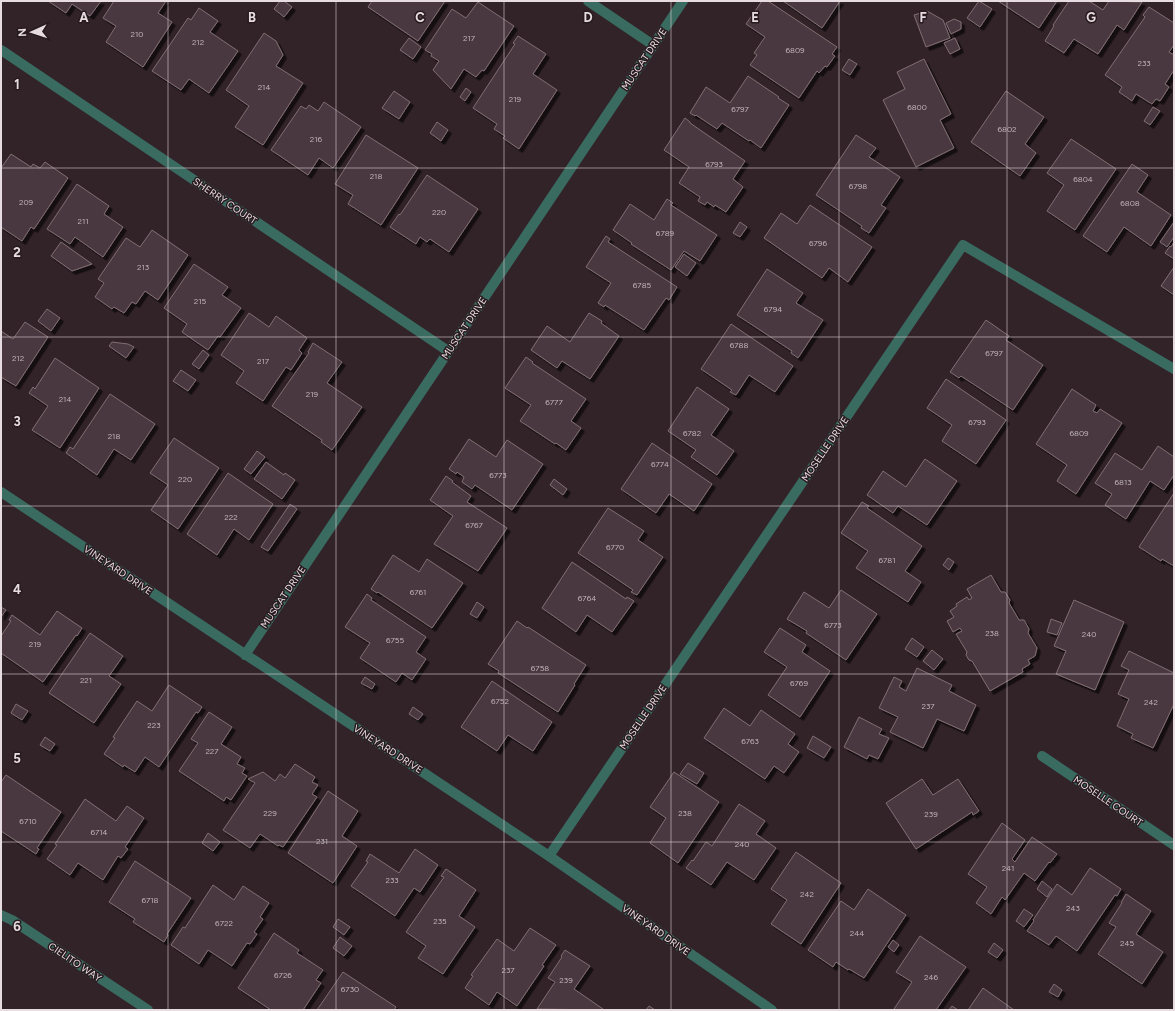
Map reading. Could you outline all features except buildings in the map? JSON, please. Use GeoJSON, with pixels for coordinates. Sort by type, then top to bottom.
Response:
{"type":"FeatureCollection","features":[{"type":"Feature","properties":{"kind":"street"},"geometry":{"type":"LineString","coordinates":[[588,1],[653,45]]}},
{"type":"Feature","properties":{"kind":"street","name":"MUSCAT DRIVE"},"geometry":{"type":"LineString","coordinates":[[245,655],[683,1]]}},
{"type":"Feature","properties":{"kind":"street","name":"SHERRY COURT"},"geometry":{"type":"LineString","coordinates":[[1,50],[448,351]]}},
{"type":"Feature","properties":{"kind":"street","name":"MOSELLE DRIVE"},"geometry":{"type":"LineString","coordinates":[[549,856],[963,244],[1174,370]]}},
{"type":"Feature","properties":{"kind":"street","name":"VINEYARD DRIVE"},"geometry":{"type":"LineString","coordinates":[[1,492],[549,856],[772,1010]]}},
{"type":"Feature","properties":{"kind":"street","name":"MOSELLE COURT"},"geometry":{"type":"LineString","coordinates":[[1042,756],[1174,845]]}},
{"type":"Feature","properties":{"kind":"street","name":"CIELITO WAY"},"geometry":{"type":"LineString","coordinates":[[1,915],[12,920],[148,1010]]}}]}
